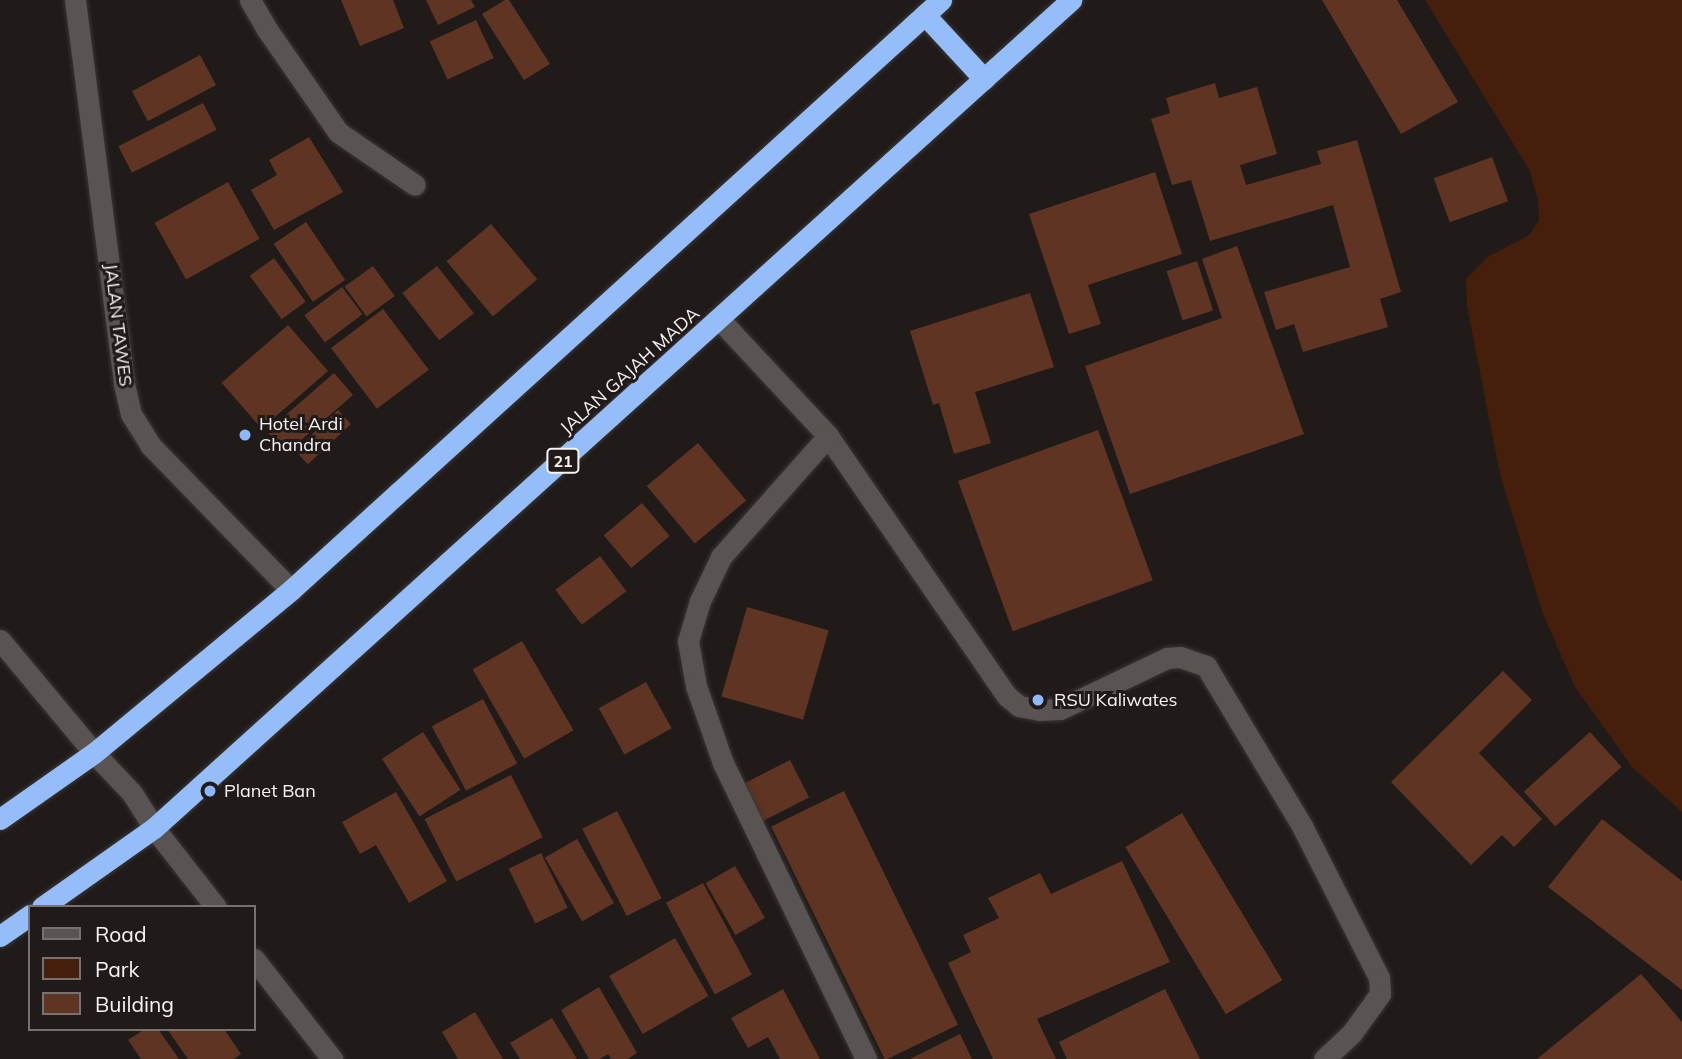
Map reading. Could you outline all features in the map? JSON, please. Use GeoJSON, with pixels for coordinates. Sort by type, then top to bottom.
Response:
{"type":"FeatureCollection","features":[{"type":"Feature","properties":{"kind":"highway"},"geometry":{"type":"LineString","coordinates":[[0,819],[94,752],[291,590],[941,0]]}},
{"type":"Feature","properties":{"kind":"highway","name":"JALAN GAJAH MADA"},"geometry":{"type":"LineString","coordinates":[[45,905],[155,828],[1071,0]]}},
{"type":"Feature","properties":{"kind":"highway"},"geometry":{"type":"LineString","coordinates":[[925,15],[984,79]]}},
{"type":"Feature","properties":{"kind":"highway"},"geometry":{"type":"LineString","coordinates":[[0,936],[28,916]]}},
{"type":"Feature","properties":{"kind":"street","name":"JALAN TAWES"},"geometry":{"type":"LineString","coordinates":[[75,0],[124,384],[131,414],[150,444],[291,590]]}},
{"type":"Feature","properties":{"kind":"street"},"geometry":{"type":"LineString","coordinates":[[250,0],[266,28],[338,132],[415,185]]}},
{"type":"Feature","properties":{"kind":"street"},"geometry":{"type":"LineString","coordinates":[[720,320],[828,436],[1007,696],[1019,706],[1039,710],[1060,709],[1167,658],[1180,657],[1206,666],[1302,826],[1379,978],[1380,993],[1375,1001],[1352,1033],[1324,1059]]}},
{"type":"Feature","properties":{"kind":"street"},"geometry":{"type":"LineString","coordinates":[[828,436],[721,557],[700,601],[688,641],[696,685],[723,763],[866,1059]]}},
{"type":"Feature","properties":{"kind":"street"},"geometry":{"type":"LineString","coordinates":[[0,640],[132,793],[155,828],[214,905]]}},
{"type":"Feature","properties":{"kind":"street"},"geometry":{"type":"LineString","coordinates":[[256,962],[332,1059]]}},
{"type":"Feature","properties":{"kind":"green space"},"geometry":{"type":"Polygon","coordinates":[[[1425,0],[1682,0],[1682,812],[1632,767],[1575,687],[1543,614],[1500,474],[1467,306],[1466,279],[1489,256],[1528,236],[1539,221],[1538,200],[1530,171],[1425,0]]]}},
{"type":"Feature","properties":{"kind":"building"},"geometry":{"type":"Polygon","coordinates":[[[341,0],[393,0],[404,28],[360,46],[341,0]]]}},
{"type":"Feature","properties":{"kind":"building"},"geometry":{"type":"Polygon","coordinates":[[[426,0],[471,0],[475,7],[438,25],[426,0]]]}},
{"type":"Feature","properties":{"kind":"building"},"geometry":{"type":"Polygon","coordinates":[[[509,0],[550,64],[524,80],[482,14],[509,0]]]}},
{"type":"Feature","properties":{"kind":"building"},"geometry":{"type":"Polygon","coordinates":[[[1322,0],[1397,0],[1458,102],[1401,134],[1322,0]]]}},
{"type":"Feature","properties":{"kind":"building"},"geometry":{"type":"Polygon","coordinates":[[[476,20],[494,58],[448,80],[430,42],[476,20]]]}},
{"type":"Feature","properties":{"kind":"building"},"geometry":{"type":"Polygon","coordinates":[[[200,55],[216,85],[148,121],[132,91],[200,55]]]}},
{"type":"Feature","properties":{"kind":"building"},"geometry":{"type":"Polygon","coordinates":[[[1215,83],[1219,98],[1257,87],[1277,154],[1240,165],[1246,185],[1321,164],[1317,151],[1357,140],[1401,292],[1380,299],[1388,327],[1303,352],[1294,324],[1276,330],[1264,292],[1350,267],[1333,205],[1210,241],[1191,180],[1172,185],[1151,119],[1170,113],[1166,98],[1215,83]]]}},
{"type":"Feature","properties":{"kind":"building"},"geometry":{"type":"Polygon","coordinates":[[[203,103],[217,130],[132,173],[118,146],[203,103]]]}},
{"type":"Feature","properties":{"kind":"building"},"geometry":{"type":"Polygon","coordinates":[[[309,137],[343,192],[274,230],[251,190],[277,175],[269,160],[309,137]]]}},
{"type":"Feature","properties":{"kind":"building"},"geometry":{"type":"Polygon","coordinates":[[[1492,157],[1508,201],[1450,222],[1434,178],[1492,157]]]}},
{"type":"Feature","properties":{"kind":"building"},"geometry":{"type":"Polygon","coordinates":[[[1155,172],[1182,254],[1088,285],[1101,324],[1069,334],[1029,214],[1155,172]]]}},
{"type":"Feature","properties":{"kind":"building"},"geometry":{"type":"Polygon","coordinates":[[[228,182],[260,239],[186,280],[155,223],[228,182]]]}},
{"type":"Feature","properties":{"kind":"building"},"geometry":{"type":"Polygon","coordinates":[[[306,222],[345,280],[313,302],[274,244],[306,222]]]}},
{"type":"Feature","properties":{"kind":"building"},"geometry":{"type":"Polygon","coordinates":[[[491,224],[537,279],[493,316],[447,261],[491,224]]]}},
{"type":"Feature","properties":{"kind":"building"},"geometry":{"type":"Polygon","coordinates":[[[1237,246],[1304,434],[1130,494],[1085,366],[1222,318],[1202,259],[1237,246]]]}},
{"type":"Feature","properties":{"kind":"building"},"geometry":{"type":"Polygon","coordinates":[[[274,258],[306,302],[281,319],[250,276],[274,258]]]}},
{"type":"Feature","properties":{"kind":"building"},"geometry":{"type":"Polygon","coordinates":[[[1197,261],[1213,310],[1183,320],[1167,271],[1197,261]]]}},
{"type":"Feature","properties":{"kind":"building"},"geometry":{"type":"Polygon","coordinates":[[[373,266],[395,296],[366,317],[345,287],[373,266]]]}},
{"type":"Feature","properties":{"kind":"building"},"geometry":{"type":"Polygon","coordinates":[[[437,266],[474,313],[439,340],[402,293],[437,266]]]}},
{"type":"Feature","properties":{"kind":"building"},"geometry":{"type":"Polygon","coordinates":[[[342,287],[362,314],[325,342],[304,315],[342,287]]]}},
{"type":"Feature","properties":{"kind":"building"},"geometry":{"type":"Polygon","coordinates":[[[1030,293],[1054,367],[975,392],[991,443],[954,454],[939,403],[933,405],[910,331],[1030,293]]]}},
{"type":"Feature","properties":{"kind":"building"},"geometry":{"type":"Polygon","coordinates":[[[383,309],[429,370],[377,409],[331,348],[383,309]]]}},
{"type":"Feature","properties":{"kind":"building"},"geometry":{"type":"Polygon","coordinates":[[[288,325],[328,371],[262,429],[222,383],[288,325]]]}},
{"type":"Feature","properties":{"kind":"building"},"geometry":{"type":"Polygon","coordinates":[[[334,373],[353,395],[286,453],[267,431],[334,373]]]}},
{"type":"Feature","properties":{"kind":"building"},"geometry":{"type":"Polygon","coordinates":[[[338,410],[351,424],[308,464],[295,450],[338,410]]]}},
{"type":"Feature","properties":{"kind":"building"},"geometry":{"type":"Polygon","coordinates":[[[1098,430],[1153,580],[1013,631],[958,481],[1098,430]]]}},
{"type":"Feature","properties":{"kind":"building"},"geometry":{"type":"Polygon","coordinates":[[[698,443],[746,500],[695,544],[647,486],[698,443]]]}},
{"type":"Feature","properties":{"kind":"building"},"geometry":{"type":"Polygon","coordinates":[[[642,503],[670,536],[631,568],[604,535],[642,503]]]}},
{"type":"Feature","properties":{"kind":"building"},"geometry":{"type":"Polygon","coordinates":[[[600,556],[626,591],[582,625],[555,590],[600,556]]]}},
{"type":"Feature","properties":{"kind":"building"},"geometry":{"type":"Polygon","coordinates":[[[747,607],[829,630],[803,720],[721,696],[747,607]]]}},
{"type":"Feature","properties":{"kind":"building"},"geometry":{"type":"Polygon","coordinates":[[[522,641],[574,730],[524,759],[473,670],[522,641]]]}},
{"type":"Feature","properties":{"kind":"building"},"geometry":{"type":"Polygon","coordinates":[[[1503,671],[1532,700],[1479,753],[1542,819],[1514,847],[1502,835],[1471,865],[1391,782],[1503,671]]]}},
{"type":"Feature","properties":{"kind":"building"},"geometry":{"type":"Polygon","coordinates":[[[646,682],[672,728],[624,755],[599,708],[646,682]]]}},
{"type":"Feature","properties":{"kind":"building"},"geometry":{"type":"Polygon","coordinates":[[[483,699],[517,763],[466,791],[432,726],[483,699]]]}},
{"type":"Feature","properties":{"kind":"building"},"geometry":{"type":"Polygon","coordinates":[[[423,732],[461,790],[419,817],[382,759],[423,732]]]}},
{"type":"Feature","properties":{"kind":"building"},"geometry":{"type":"Polygon","coordinates":[[[1590,732],[1621,767],[1555,826],[1524,792],[1590,732]]]}},
{"type":"Feature","properties":{"kind":"building"},"geometry":{"type":"Polygon","coordinates":[[[790,760],[809,797],[758,823],[739,786],[790,760]]]}},
{"type":"Feature","properties":{"kind":"building"},"geometry":{"type":"Polygon","coordinates":[[[511,775],[543,837],[456,881],[425,819],[511,775]]]}},
{"type":"Feature","properties":{"kind":"building"},"geometry":{"type":"Polygon","coordinates":[[[844,791],[958,1025],[885,1059],[771,827],[844,791]]]}},
{"type":"Feature","properties":{"kind":"building"},"geometry":{"type":"Polygon","coordinates":[[[396,792],[447,881],[409,903],[376,845],[360,854],[342,822],[396,792]]]}},
{"type":"Feature","properties":{"kind":"building"},"geometry":{"type":"Polygon","coordinates":[[[617,811],[661,898],[627,916],[582,829],[617,811]]]}},
{"type":"Feature","properties":{"kind":"building"},"geometry":{"type":"Polygon","coordinates":[[[1182,813],[1282,980],[1226,1014],[1125,847],[1182,813]]]}},
{"type":"Feature","properties":{"kind":"building"},"geometry":{"type":"Polygon","coordinates":[[[1602,819],[1682,881],[1682,990],[1548,887],[1602,819]]]}},
{"type":"Feature","properties":{"kind":"building"},"geometry":{"type":"Polygon","coordinates":[[[577,839],[614,903],[582,922],[545,858],[577,839]]]}},
{"type":"Feature","properties":{"kind":"building"},"geometry":{"type":"Polygon","coordinates":[[[541,853],[568,908],[535,924],[509,869],[541,853]]]}},
{"type":"Feature","properties":{"kind":"building"},"geometry":{"type":"Polygon","coordinates":[[[1122,861],[1170,962],[1037,1019],[1056,1059],[993,1059],[948,963],[971,952],[963,935],[999,918],[988,898],[1040,873],[1051,894],[1122,861]]]}},
{"type":"Feature","properties":{"kind":"building"},"geometry":{"type":"Polygon","coordinates":[[[735,866],[765,918],[736,935],[706,883],[735,866]]]}},
{"type":"Feature","properties":{"kind":"building"},"geometry":{"type":"Polygon","coordinates":[[[703,883],[752,975],[715,995],[666,903],[703,883]]]}},
{"type":"Feature","properties":{"kind":"building"},"geometry":{"type":"Polygon","coordinates":[[[675,938],[708,996],[643,1034],[609,976],[675,938]]]}},
{"type":"Feature","properties":{"kind":"building"},"geometry":{"type":"Polygon","coordinates":[[[1641,974],[1682,1022],[1682,1059],[1537,1059],[1641,974]]]}},
{"type":"Feature","properties":{"kind":"building"},"geometry":{"type":"Polygon","coordinates":[[[599,987],[637,1053],[628,1059],[611,1059],[608,1054],[600,1059],[589,1059],[561,1010],[599,987]]]}},
{"type":"Feature","properties":{"kind":"building"},"geometry":{"type":"Polygon","coordinates":[[[783,989],[820,1059],[780,1059],[768,1037],[748,1048],[731,1018],[783,989]]]}},
{"type":"Feature","properties":{"kind":"building"},"geometry":{"type":"Polygon","coordinates":[[[1165,989],[1200,1059],[1067,1059],[1059,1042],[1165,989]]]}},
{"type":"Feature","properties":{"kind":"building"},"geometry":{"type":"Polygon","coordinates":[[[475,1012],[503,1059],[458,1059],[442,1032],[475,1012]]]}},
{"type":"Feature","properties":{"kind":"building"},"geometry":{"type":"Polygon","coordinates":[[[552,1018],[577,1059],[520,1059],[510,1043],[552,1018]]]}},
{"type":"Feature","properties":{"kind":"building"},"geometry":{"type":"Polygon","coordinates":[[[142,1031],[159,1031],[179,1059],[141,1059],[128,1040],[142,1031]]]}},
{"type":"Feature","properties":{"kind":"building"},"geometry":{"type":"Polygon","coordinates":[[[168,1031],[225,1031],[241,1054],[234,1059],[188,1059],[168,1031]]]}},
{"type":"Feature","properties":{"kind":"building"},"geometry":{"type":"Polygon","coordinates":[[[960,1034],[972,1059],[910,1059],[960,1034]]]}},
{"type":"Feature","properties":{"kind":"place","name":"Hotel Ardi Chandra"},"geometry":{"type":"Point","coordinates":[245,435]}},
{"type":"Feature","properties":{"kind":"place","name":"RSU Kaliwates"},"geometry":{"type":"Point","coordinates":[1038,700]}},
{"type":"Feature","properties":{"kind":"place","name":"Planet Ban"},"geometry":{"type":"Point","coordinates":[210,791]}}]}
